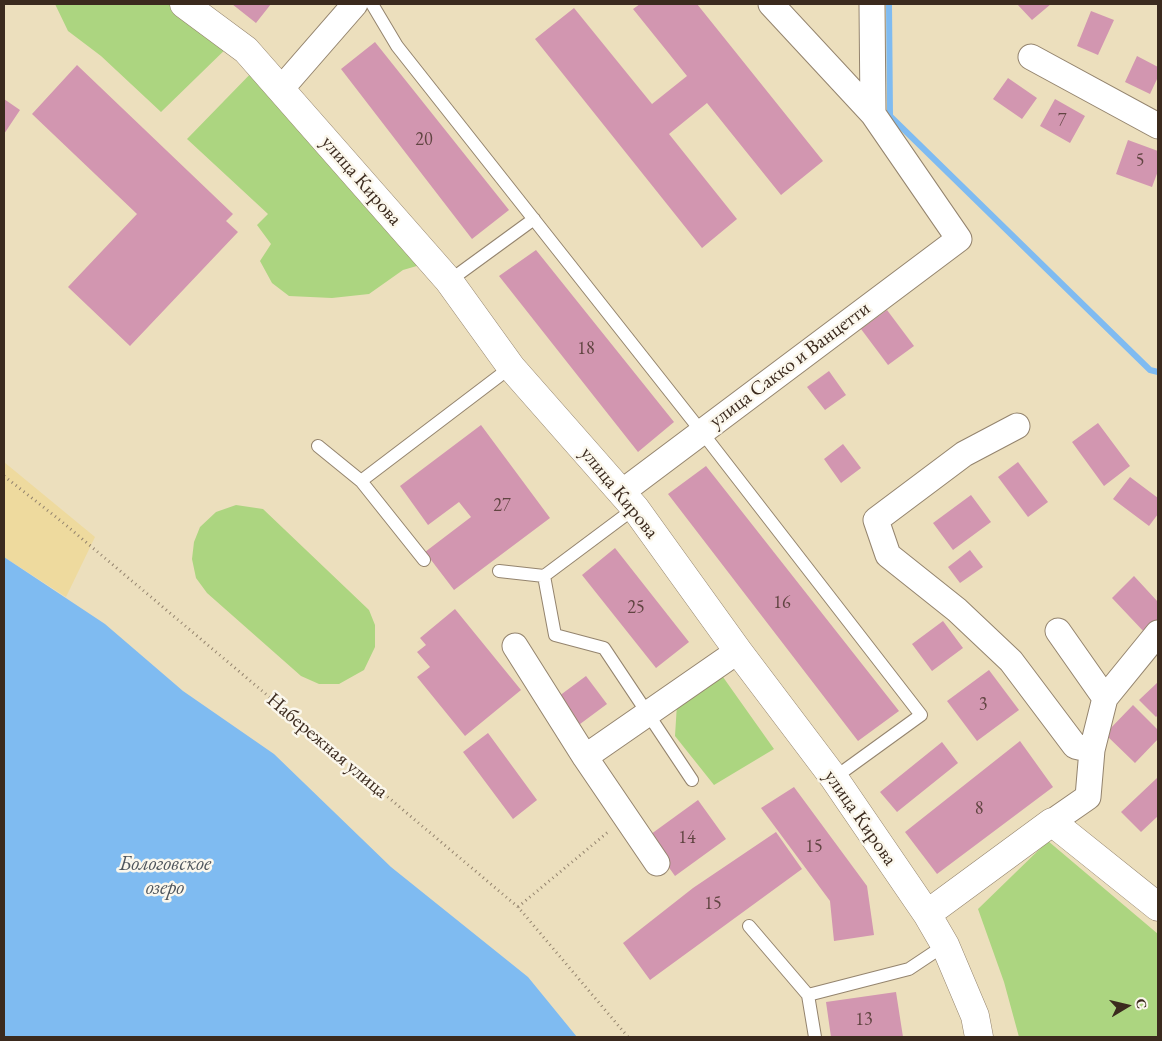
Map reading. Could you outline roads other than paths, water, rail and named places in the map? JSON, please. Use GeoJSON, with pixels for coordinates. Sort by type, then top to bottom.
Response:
{"type":"FeatureCollection","features":[{"type":"Feature","properties":{"kind":"main road","name":"улица Кирова"},"geometry":{"type":"LineString","coordinates":[[184,4],[246,50],[281,89],[449,281],[511,367],[628,500],[738,651],[834,778],[926,914],[945,945],[975,1016],[979,1037]]}},
{"type":"Feature","properties":{"kind":"main road"},"geometry":{"type":"LineString","coordinates":[[926,914],[1052,822],[1158,907]]}},
{"type":"Feature","properties":{"kind":"street"},"geometry":{"type":"LineString","coordinates":[[281,89],[355,4]]}},
{"type":"Feature","properties":{"kind":"street"},"geometry":{"type":"LineString","coordinates":[[771,4],[873,114]]}},
{"type":"Feature","properties":{"kind":"street"},"geometry":{"type":"LineString","coordinates":[[872,4],[873,114]]}},
{"type":"Feature","properties":{"kind":"street"},"geometry":{"type":"LineString","coordinates":[[1031,57],[1157,124]]}},
{"type":"Feature","properties":{"kind":"street","name":"улица Сакко и Ванцетти"},"geometry":{"type":"LineString","coordinates":[[628,500],[701,431],[959,239],[873,114]]}},
{"type":"Feature","properties":{"kind":"street"},"geometry":{"type":"LineString","coordinates":[[1017,426],[964,454],[876,520],[888,555],[957,610],[1011,661],[1075,746],[1092,750]]}},
{"type":"Feature","properties":{"kind":"street"},"geometry":{"type":"LineString","coordinates":[[1058,631],[1104,698]]}},
{"type":"Feature","properties":{"kind":"street"},"geometry":{"type":"LineString","coordinates":[[1052,822],[1088,796],[1092,750],[1104,698],[1158,633]]}},
{"type":"Feature","properties":{"kind":"street"},"geometry":{"type":"LineString","coordinates":[[515,646],[585,757],[657,863]]}},
{"type":"Feature","properties":{"kind":"street"},"geometry":{"type":"LineString","coordinates":[[585,757],[738,651]]}},
{"type":"Feature","properties":{"kind":"lane"},"geometry":{"type":"LineString","coordinates":[[372,4],[396,46],[701,431],[920,715],[834,778]]}},
{"type":"Feature","properties":{"kind":"lane"},"geometry":{"type":"LineString","coordinates":[[449,281],[534,219]]}},
{"type":"Feature","properties":{"kind":"lane"},"geometry":{"type":"LineString","coordinates":[[361,481],[511,367]]}},
{"type":"Feature","properties":{"kind":"lane"},"geometry":{"type":"LineString","coordinates":[[318,446],[361,481],[424,560]]}},
{"type":"Feature","properties":{"kind":"lane"},"geometry":{"type":"LineString","coordinates":[[499,571],[544,576],[628,500]]}},
{"type":"Feature","properties":{"kind":"lane"},"geometry":{"type":"LineString","coordinates":[[544,576],[555,635],[604,648],[692,780]]}},
{"type":"Feature","properties":{"kind":"lane"},"geometry":{"type":"LineString","coordinates":[[749,926],[808,995],[815,1037]]}},
{"type":"Feature","properties":{"kind":"lane"},"geometry":{"type":"LineString","coordinates":[[808,995],[909,970],[945,945]]}},
{"type":"Feature","properties":{"kind":"water","name":"Бологовское озеро"},"geometry":{"type":"Polygon","coordinates":[[[4,557],[105,624],[183,691],[274,754],[391,867],[528,977],[577,1037],[4,1037],[4,557]]]}},
{"type":"Feature","properties":{"kind":"waterway"},"geometry":{"type":"LineString","coordinates":[[889,4],[890,116],[1150,370],[1158,372]]}}]}
